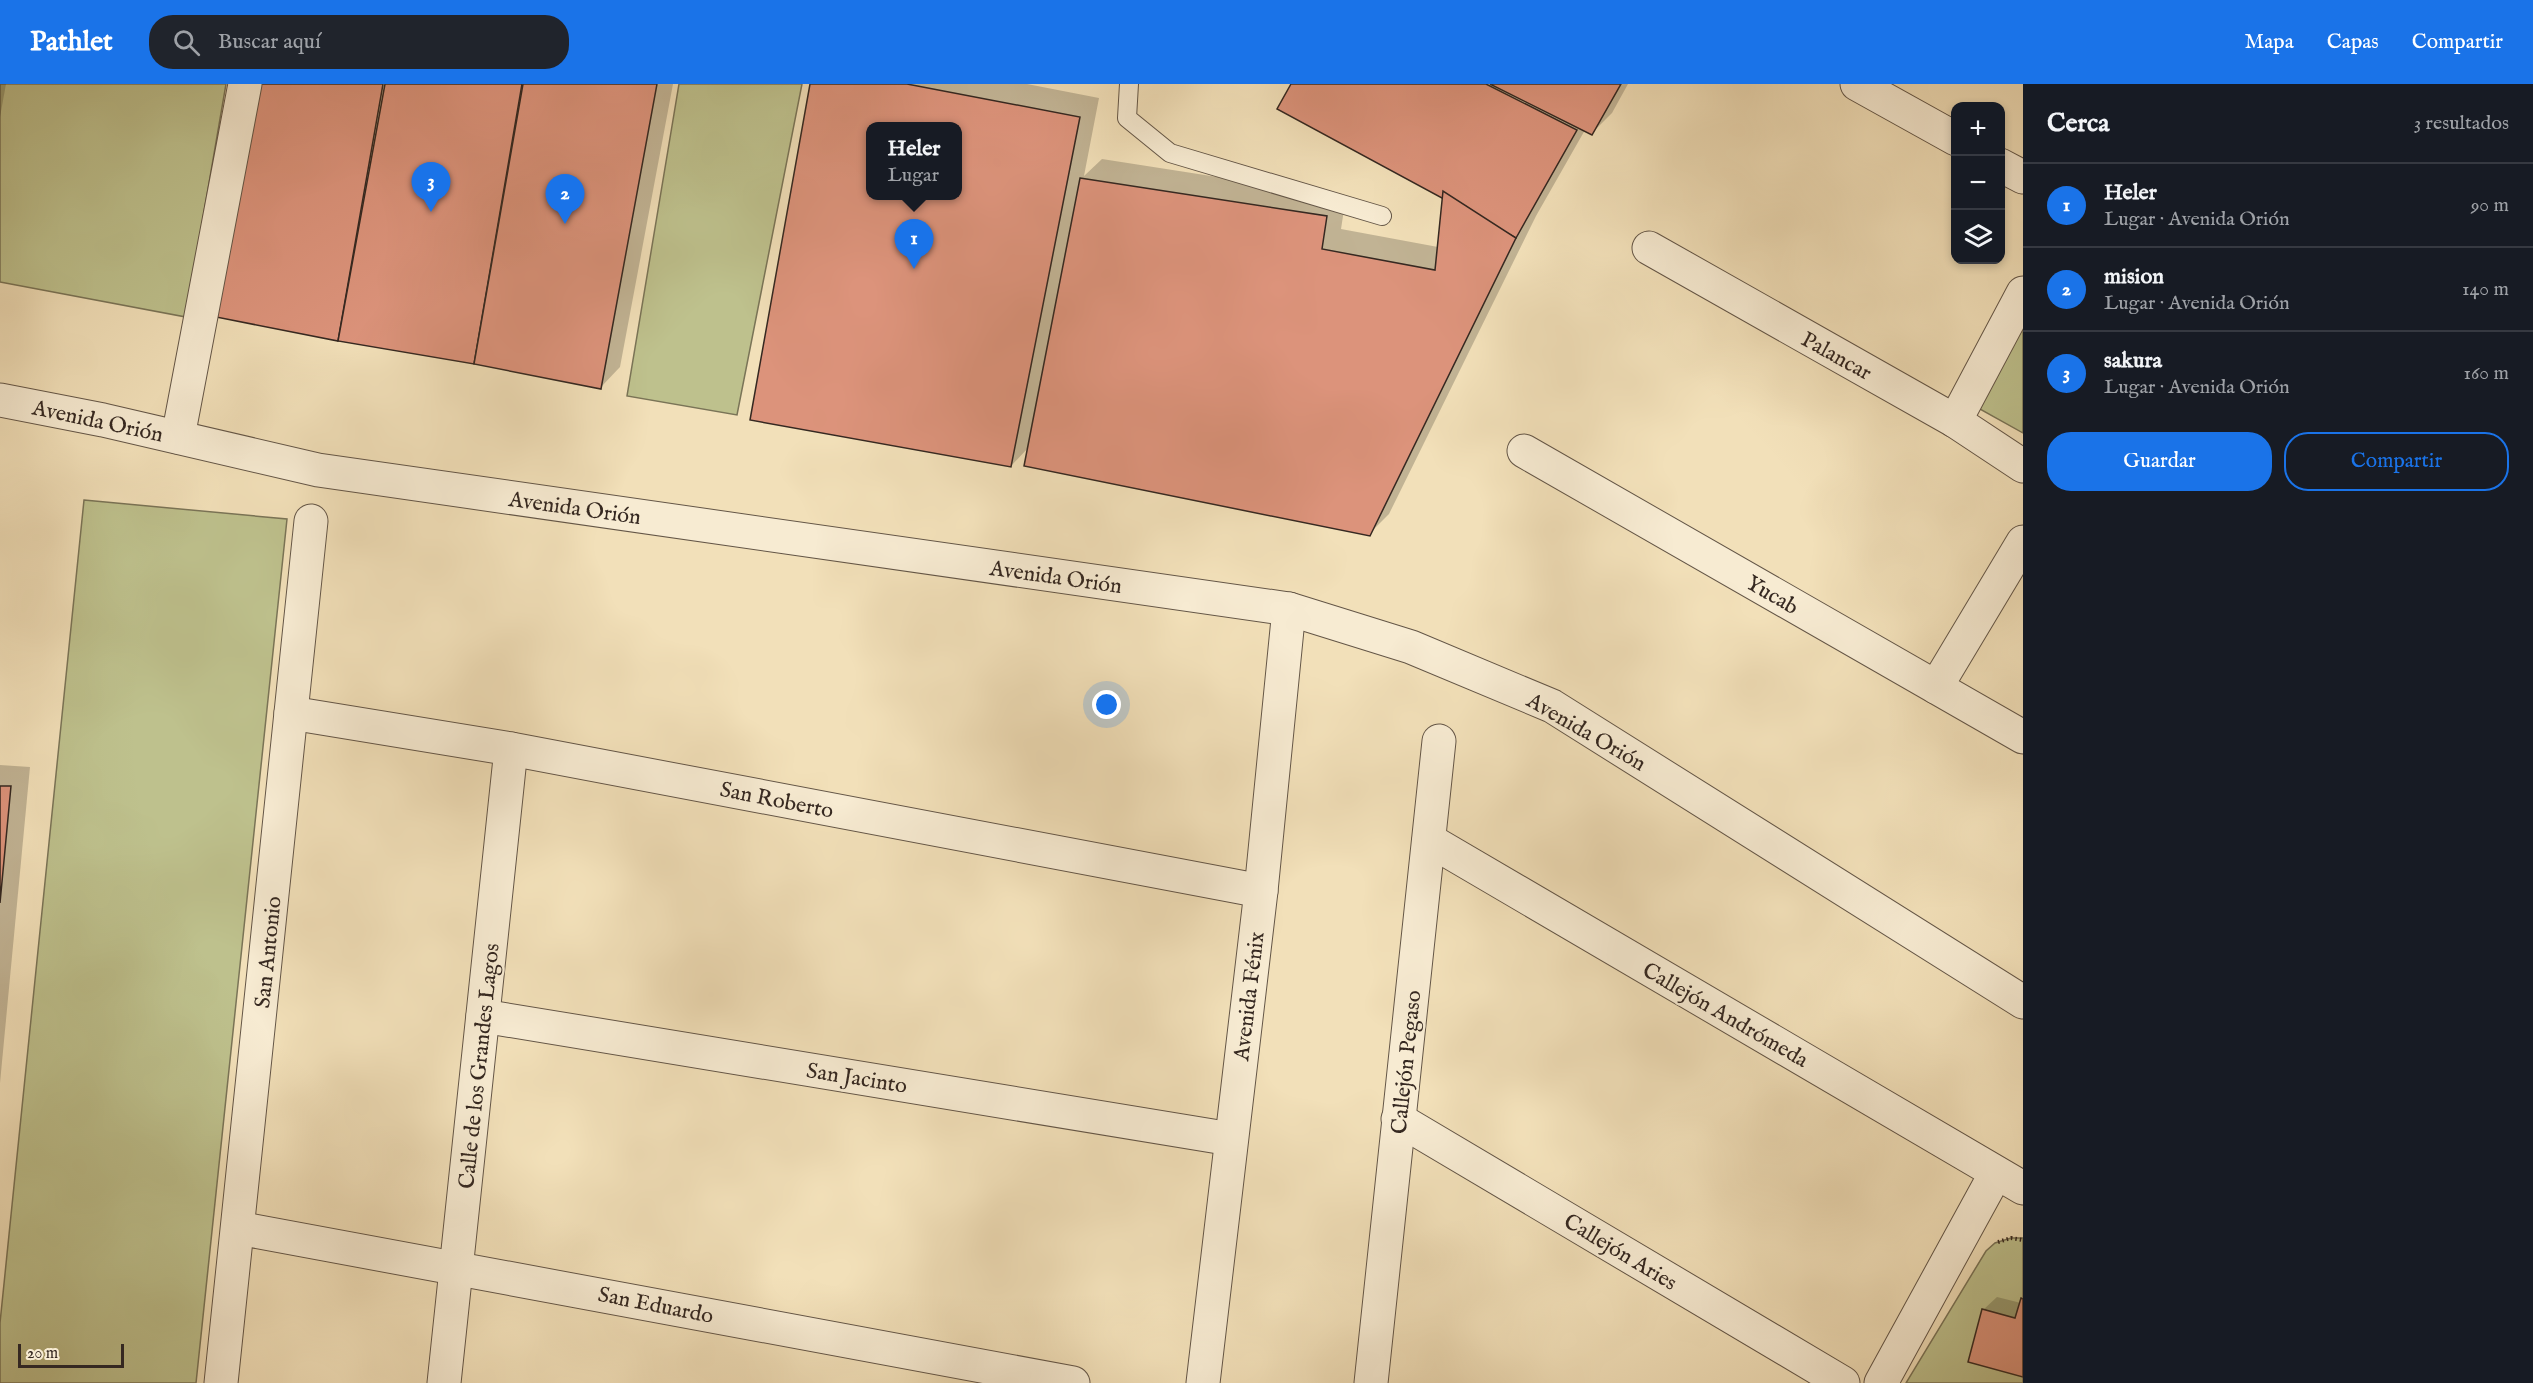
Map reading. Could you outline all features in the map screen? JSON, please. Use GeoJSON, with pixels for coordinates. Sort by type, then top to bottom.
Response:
{"type":"FeatureCollection","features":[{"type":"Feature","properties":{"kind":"street"},"geometry":{"type":"LineString","coordinates":[[178,437],[245,84]]}},
{"type":"Feature","properties":{"kind":"street"},"geometry":{"type":"LineString","coordinates":[[1857,84],[1951,137]]}},
{"type":"Feature","properties":{"kind":"street"},"geometry":{"type":"LineString","coordinates":[[2005,167],[2023,177]]}},
{"type":"Feature","properties":{"kind":"street","name":"Palancar"},"geometry":{"type":"LineString","coordinates":[[1649,248],[1955,421],[2023,466]]}},
{"type":"Feature","properties":{"kind":"street"},"geometry":{"type":"LineString","coordinates":[[1955,421],[2023,293]]}},
{"type":"Feature","properties":{"kind":"street","name":"Avenida Orión"},"geometry":{"type":"LineString","coordinates":[[0,400],[178,437],[318,470],[1289,609],[1411,647],[1552,706],[2023,1002]]}},
{"type":"Feature","properties":{"kind":"street","name":"Yucab"},"geometry":{"type":"LineString","coordinates":[[1524,452],[2023,737]]}},
{"type":"Feature","properties":{"kind":"street","name":"San Antonio"},"geometry":{"type":"LineString","coordinates":[[221,1383],[311,521]]}},
{"type":"Feature","properties":{"kind":"street"},"geometry":{"type":"LineString","coordinates":[[1936,687],[2023,542]]}},
{"type":"Feature","properties":{"kind":"street","name":"Avenida Fénix"},"geometry":{"type":"LineString","coordinates":[[1203,1383],[1261,891],[1289,609]]}},
{"type":"Feature","properties":{"kind":"street","name":"San Roberto"},"geometry":{"type":"LineString","coordinates":[[291,713],[511,749],[1261,891]]}},
{"type":"Feature","properties":{"kind":"street","name":"Callejón Pegaso"},"geometry":{"type":"LineString","coordinates":[[1371,1383],[1439,741]]}},
{"type":"Feature","properties":{"kind":"street","name":"Calle de los Grandes Lagos"},"geometry":{"type":"LineString","coordinates":[[444,1383],[511,749]]}},
{"type":"Feature","properties":{"kind":"street","name":"Callejón Andrómeda"},"geometry":{"type":"LineString","coordinates":[[1429,840],[2010,1180]]}},
{"type":"Feature","properties":{"kind":"street","name":"San Jacinto"},"geometry":{"type":"LineString","coordinates":[[483,1016],[1231,1138]]}},
{"type":"Feature","properties":{"kind":"street","name":"Callejón Aries"},"geometry":{"type":"LineString","coordinates":[[1398,1119],[1844,1383]]}},
{"type":"Feature","properties":{"kind":"street"},"geometry":{"type":"LineString","coordinates":[[1881,1383],[2010,1180]]}},
{"type":"Feature","properties":{"kind":"street","name":"San Eduardo"},"geometry":{"type":"LineString","coordinates":[[238,1228],[458,1267],[1073,1383]]}},
{"type":"Feature","properties":{"kind":"lane"},"geometry":{"type":"LineString","coordinates":[[1129,84],[1127,118],[1170,153],[1382,216]]}},
{"type":"Feature","properties":{"kind":"green space"},"geometry":{"type":"Polygon","coordinates":[[[0,84],[226,84],[186,317],[0,282],[0,84]]]}},
{"type":"Feature","properties":{"kind":"green space"},"geometry":{"type":"Polygon","coordinates":[[[679,84],[802,84],[737,415],[627,396],[679,84]]]}},
{"type":"Feature","properties":{"kind":"green space"},"geometry":{"type":"Polygon","coordinates":[[[2023,328],[2023,433],[1978,408],[2023,328]]]}},
{"type":"Feature","properties":{"kind":"green space"},"geometry":{"type":"Polygon","coordinates":[[[84,500],[287,519],[196,1383],[0,1383],[0,1323],[84,500]]]}},
{"type":"Feature","properties":{"kind":"green space"},"geometry":{"type":"Polygon","coordinates":[[[2011,1238],[2023,1238],[2023,1383],[1906,1383],[1986,1251],[1995,1243],[2011,1238]]]}},
{"type":"Feature","properties":{"kind":"building"},"geometry":{"type":"Polygon","coordinates":[[[257,84],[383,84],[338,341],[216,317],[257,84]]]}},
{"type":"Feature","properties":{"kind":"building"},"geometry":{"type":"Polygon","coordinates":[[[385,84],[522,84],[474,364],[338,341],[385,84]]]}},
{"type":"Feature","properties":{"kind":"building"},"geometry":{"type":"Polygon","coordinates":[[[523,84],[657,84],[601,389],[474,364],[523,84]]]}},
{"type":"Feature","properties":{"kind":"building"},"geometry":{"type":"Polygon","coordinates":[[[810,84],[907,84],[1080,117],[1011,467],[750,420],[810,84]]]}},
{"type":"Feature","properties":{"kind":"building"},"geometry":{"type":"Polygon","coordinates":[[[1291,84],[1486,84],[1577,130],[1516,238],[1277,109],[1291,84]]]}},
{"type":"Feature","properties":{"kind":"building"},"geometry":{"type":"Polygon","coordinates":[[[1490,84],[1621,84],[1592,135],[1490,84]]]}},
{"type":"Feature","properties":{"kind":"building"},"geometry":{"type":"Polygon","coordinates":[[[1080,178],[1327,216],[1322,249],[1435,270],[1443,191],[1516,238],[1370,536],[1024,466],[1080,178]]]}},
{"type":"Feature","properties":{"kind":"building"},"geometry":{"type":"Polygon","coordinates":[[[0,786],[11,786],[0,903],[0,786]]]}},
{"type":"Feature","properties":{"kind":"building"},"geometry":{"type":"Polygon","coordinates":[[[2021,1298],[2023,1299],[2023,1377],[1968,1362],[1982,1309],[2015,1318],[2021,1298]]]}},
{"type":"Feature","properties":{"kind":"place","name":"sakura"},"geometry":{"type":"Point","coordinates":[431,212]}},
{"type":"Feature","properties":{"kind":"place","name":"mision"},"geometry":{"type":"Point","coordinates":[565,224]}},
{"type":"Feature","properties":{"kind":"place","name":"Heler"},"geometry":{"type":"Point","coordinates":[914,269]}}]}
